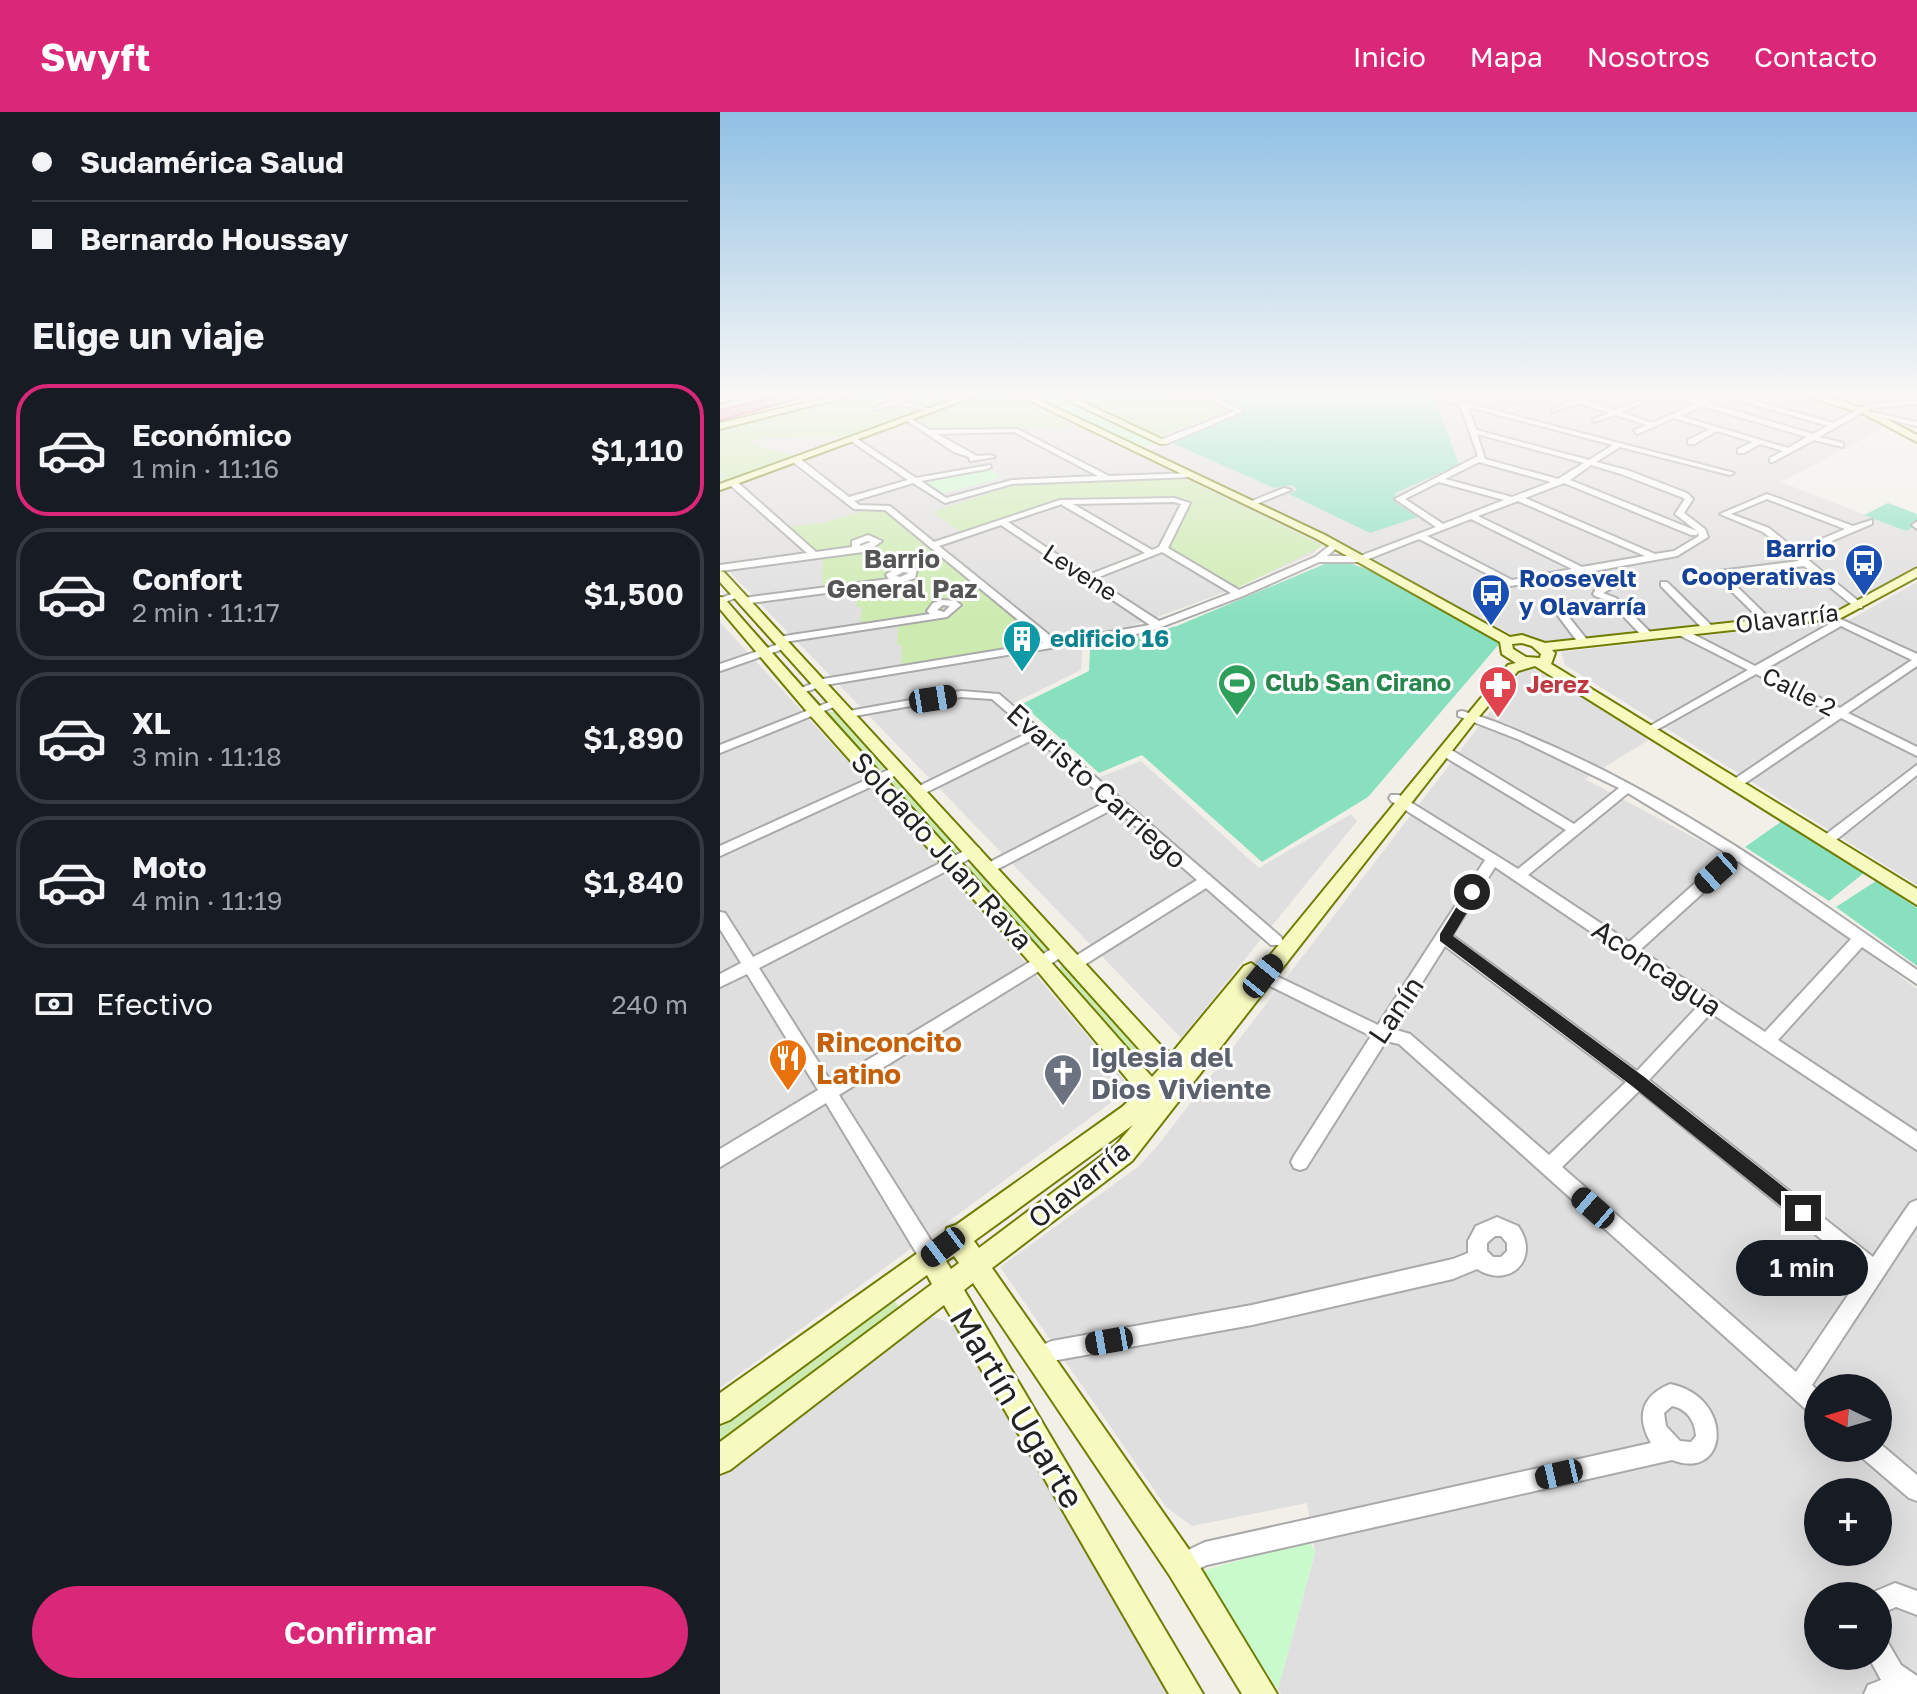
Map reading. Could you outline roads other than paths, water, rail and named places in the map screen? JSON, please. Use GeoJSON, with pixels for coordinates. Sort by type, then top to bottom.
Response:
{"type":"FeatureCollection","features":[{"type":"Feature","properties":{"kind":"street"},"geometry":{"type":"LineString","coordinates":[[720,487],[772,469]]}},
{"type":"Feature","properties":{"kind":"street"},"geometry":{"type":"LineString","coordinates":[[807,469],[861,508],[887,508],[1044,636],[1050,646]]}},
{"type":"Feature","properties":{"kind":"street"},"geometry":{"type":"LineString","coordinates":[[898,469],[945,501],[1012,482],[1191,475]]}},
{"type":"Feature","properties":{"kind":"street"},"geometry":{"type":"LineString","coordinates":[[847,500],[914,480],[977,469]]}},
{"type":"Feature","properties":{"kind":"street"},"geometry":{"type":"LineString","coordinates":[[990,469],[1012,482]]}},
{"type":"Feature","properties":{"kind":"street"},"geometry":{"type":"LineString","coordinates":[[1089,469],[1107,478]]}},
{"type":"Feature","properties":{"kind":"street"},"geometry":{"type":"LineString","coordinates":[[1178,469],[1336,545],[1510,648],[1538,658],[1734,785],[1917,898]]}},
{"type":"Feature","properties":{"kind":"street"},"geometry":{"type":"LineString","coordinates":[[1442,527],[1399,499],[1458,469]]}},
{"type":"Feature","properties":{"kind":"street"},"geometry":{"type":"LineString","coordinates":[[1516,469],[1562,481],[1704,537]]}},
{"type":"Feature","properties":{"kind":"street"},"geometry":{"type":"LineString","coordinates":[[1318,559],[1361,559],[1562,481],[1584,469]]}},
{"type":"Feature","properties":{"kind":"street"},"geometry":{"type":"LineString","coordinates":[[1610,469],[1684,495],[1689,499],[1679,512],[1681,517],[1702,531],[1704,537]]}},
{"type":"Feature","properties":{"kind":"street"},"geometry":{"type":"LineString","coordinates":[[1714,469],[1730,473]]}},
{"type":"Feature","properties":{"kind":"street"},"geometry":{"type":"LineString","coordinates":[[1438,479],[1516,499],[1655,557]]}},
{"type":"Feature","properties":{"kind":"street"},"geometry":{"type":"LineString","coordinates":[[733,483],[812,552],[811,555]]}},
{"type":"Feature","properties":{"kind":"street"},"geometry":{"type":"LineString","coordinates":[[1251,503],[1287,490]]}},
{"type":"Feature","properties":{"kind":"street"},"geometry":{"type":"LineString","coordinates":[[1853,529],[1764,496],[1724,514],[1766,530],[1859,606]]}},
{"type":"Feature","properties":{"kind":"street"},"geometry":{"type":"LineString","coordinates":[[933,545],[1064,502],[1174,500],[1186,503],[1163,549],[1089,578]]}},
{"type":"Feature","properties":{"kind":"street"},"geometry":{"type":"LineString","coordinates":[[1064,502],[1151,553]]}},
{"type":"Feature","properties":{"kind":"street"},"geometry":{"type":"LineString","coordinates":[[1471,516],[1582,571]]}},
{"type":"Feature","properties":{"kind":"street"},"geometry":{"type":"LineString","coordinates":[[1661,520],[1681,517]]}},
{"type":"Feature","properties":{"kind":"street","name":"Levene"},"geometry":{"type":"LineString","coordinates":[[1002,522],[1159,626]]}},
{"type":"Feature","properties":{"kind":"street"},"geometry":{"type":"LineString","coordinates":[[1795,554],[1869,522]]}},
{"type":"Feature","properties":{"kind":"street"},"geometry":{"type":"LineString","coordinates":[[1419,536],[1511,583],[1684,551],[1704,537]]}},
{"type":"Feature","properties":{"kind":"street"},"geometry":{"type":"LineString","coordinates":[[720,575],[780,643],[807,688],[1129,634],[1159,626],[1318,559],[1336,545]]}},
{"type":"Feature","properties":{"kind":"street"},"geometry":{"type":"LineString","coordinates":[[720,568],[863,549]]}},
{"type":"Feature","properties":{"kind":"street"},"geometry":{"type":"LineString","coordinates":[[1163,549],[1240,594]]}},
{"type":"Feature","properties":{"kind":"street"},"geometry":{"type":"LineString","coordinates":[[1768,622],[1719,574],[1806,563]]}},
{"type":"Feature","properties":{"kind":"street","name":"Olavarría"},"geometry":{"type":"LineString","coordinates":[[1180,1069],[1263,976],[1467,716],[1513,668],[1584,643],[1768,622],[1834,619],[1913,578]]}},
{"type":"Feature","properties":{"kind":"street"},"geometry":{"type":"LineString","coordinates":[[720,601],[901,580]]}},
{"type":"Feature","properties":{"kind":"street"},"geometry":{"type":"LineString","coordinates":[[1664,584],[1709,629]]}},
{"type":"Feature","properties":{"kind":"street"},"geometry":{"type":"LineString","coordinates":[[1607,588],[1600,589],[1598,594],[1621,606],[1647,635]]}},
{"type":"Feature","properties":{"kind":"street","name":"Soldado Juan Rava"},"geometry":{"type":"LineString","coordinates":[[720,601],[765,651],[807,688],[843,708],[991,867],[1157,1055],[1180,1069]]}},
{"type":"Feature","properties":{"kind":"street"},"geometry":{"type":"LineString","coordinates":[[1553,603],[1584,643]]}},
{"type":"Feature","properties":{"kind":"street"},"geometry":{"type":"LineString","coordinates":[[720,668],[780,643],[939,614]]}},
{"type":"Feature","properties":{"kind":"street"},"geometry":{"type":"LineString","coordinates":[[1649,730],[1755,670],[1834,619],[1917,659]]}},
{"type":"Feature","properties":{"kind":"street","name":"Calle 2"},"geometry":{"type":"LineString","coordinates":[[1681,632],[1917,752]]}},
{"type":"Feature","properties":{"kind":"street"},"geometry":{"type":"LineString","coordinates":[[1510,648],[1527,640],[1538,658]]}},
{"type":"Feature","properties":{"kind":"street","name":"Olavarría"},"geometry":{"type":"LineString","coordinates":[[720,1460],[1113,1163],[1158,1097],[1276,941],[1444,751],[1510,648]]}},
{"type":"Feature","properties":{"kind":"street"},"geometry":{"type":"LineString","coordinates":[[1734,785],[1917,659]]}},
{"type":"Feature","properties":{"kind":"street","name":"Soldado Juan Rava"},"geometry":{"type":"LineString","coordinates":[[807,688],[814,711],[952,862],[1158,1097]]}},
{"type":"Feature","properties":{"kind":"street","name":"Evaristo Carriego"},"geometry":{"type":"LineString","coordinates":[[720,749],[814,711],[985,694],[1002,701],[1276,941]]}},
{"type":"Feature","properties":{"kind":"street"},"geometry":{"type":"LineString","coordinates":[[1467,716],[1546,748],[1627,788],[1784,882],[1917,978]]}},
{"type":"Feature","properties":{"kind":"street"},"geometry":{"type":"LineString","coordinates":[[919,791],[1037,733]]}},
{"type":"Feature","properties":{"kind":"street"},"geometry":{"type":"LineString","coordinates":[[1444,751],[1575,830]]}},
{"type":"Feature","properties":{"kind":"street"},"geometry":{"type":"LineString","coordinates":[[720,851],[899,769]]}},
{"type":"Feature","properties":{"kind":"street"},"geometry":{"type":"LineString","coordinates":[[1826,841],[1917,769]]}},
{"type":"Feature","properties":{"kind":"street"},"geometry":{"type":"LineString","coordinates":[[1518,876],[1627,788]]}},
{"type":"Feature","properties":{"kind":"street","name":"Aconcagua"},"geometry":{"type":"LineString","coordinates":[[1400,800],[1917,1142]]}},
{"type":"Feature","properties":{"kind":"street"},"geometry":{"type":"LineString","coordinates":[[991,867],[1116,802]]}},
{"type":"Feature","properties":{"kind":"street"},"geometry":{"type":"LineString","coordinates":[[720,981],[974,851]]}},
{"type":"Feature","properties":{"kind":"street"},"geometry":{"type":"LineString","coordinates":[[1630,950],[1738,853]]}},
{"type":"Feature","properties":{"kind":"street","name":"Lanín"},"geometry":{"type":"LineString","coordinates":[[1300,1162],[1493,859]]}},
{"type":"Feature","properties":{"kind":"street"},"geometry":{"type":"LineString","coordinates":[[1076,963],[1205,882]]}},
{"type":"Feature","properties":{"kind":"street","name":"Martín Ugarte"},"geometry":{"type":"LineString","coordinates":[[720,917],[930,1257],[1187,1694]]}},
{"type":"Feature","properties":{"kind":"street"},"geometry":{"type":"LineString","coordinates":[[1445,938],[1638,1081],[1874,1270]]}},
{"type":"Feature","properties":{"kind":"street"},"geometry":{"type":"LineString","coordinates":[[1767,1041],[1861,938]]}},
{"type":"Feature","properties":{"kind":"street"},"geometry":{"type":"LineString","coordinates":[[720,1159],[1063,949]]}},
{"type":"Feature","properties":{"kind":"street"},"geometry":{"type":"LineString","coordinates":[[1263,976],[1381,1032],[1404,1039],[1804,1392]]}},
{"type":"Feature","properties":{"kind":"street"},"geometry":{"type":"LineString","coordinates":[[1548,1168],[1638,1081],[1710,1003]]}},
{"type":"Feature","properties":{"kind":"street","name":"Olavarría"},"geometry":{"type":"LineString","coordinates":[[720,1410],[956,1237],[1158,1097]]}},
{"type":"Feature","properties":{"kind":"street"},"geometry":{"type":"LineString","coordinates":[[1798,1387],[1917,1209]]}},
{"type":"Feature","properties":{"kind":"street","name":"Martín Ugarte"},"geometry":{"type":"LineString","coordinates":[[956,1237],[1181,1565],[1261,1694]]}},
{"type":"Feature","properties":{"kind":"street"},"geometry":{"type":"LineString","coordinates":[[1039,1356],[1052,1351],[1252,1315],[1453,1269],[1481,1258]]}},
{"type":"Feature","properties":{"kind":"street"},"geometry":{"type":"LineString","coordinates":[[1181,1565],[1205,1554],[1671,1450]]}},
{"type":"Feature","properties":{"kind":"street"},"geometry":{"type":"LineString","coordinates":[[1884,1462],[1917,1490]]}},
{"type":"Feature","properties":{"kind":"street"},"geometry":{"type":"LineString","coordinates":[[1892,1596],[1917,1603]]}},
{"type":"Feature","properties":{"kind":"street"},"geometry":{"type":"LineString","coordinates":[[1890,1670],[1911,1688]]}},
{"type":"Feature","properties":{"kind":"street"},"geometry":{"type":"LineString","coordinates":[[1877,1694],[1911,1688]]}},
{"type":"Feature","properties":{"kind":"place","name":"Barrio Cooperativas"},"geometry":{"type":"Point","coordinates":[1864,597]}},
{"type":"Feature","properties":{"kind":"place","name":"Roosevelt y Olavarría"},"geometry":{"type":"Point","coordinates":[1491,627]}},
{"type":"Feature","properties":{"kind":"place","name":"edificio 16"},"geometry":{"type":"Point","coordinates":[1022,673]}},
{"type":"Feature","properties":{"kind":"place","name":"Club San Cirano"},"geometry":{"type":"Point","coordinates":[1237,717]}},
{"type":"Feature","properties":{"kind":"place","name":"Jerez"},"geometry":{"type":"Point","coordinates":[1498,719]}},
{"type":"Feature","properties":{"kind":"place","name":"Rinconcito Latino"},"geometry":{"type":"Point","coordinates":[788,1092]}},
{"type":"Feature","properties":{"kind":"place","name":"Iglesia del Dios Viviente"},"geometry":{"type":"Point","coordinates":[1063,1107]}},
{"type":"Feature","properties":{"kind":"district","name":"Barrio General Paz"},"geometry":{"type":"Point","coordinates":[902,574]}}]}
